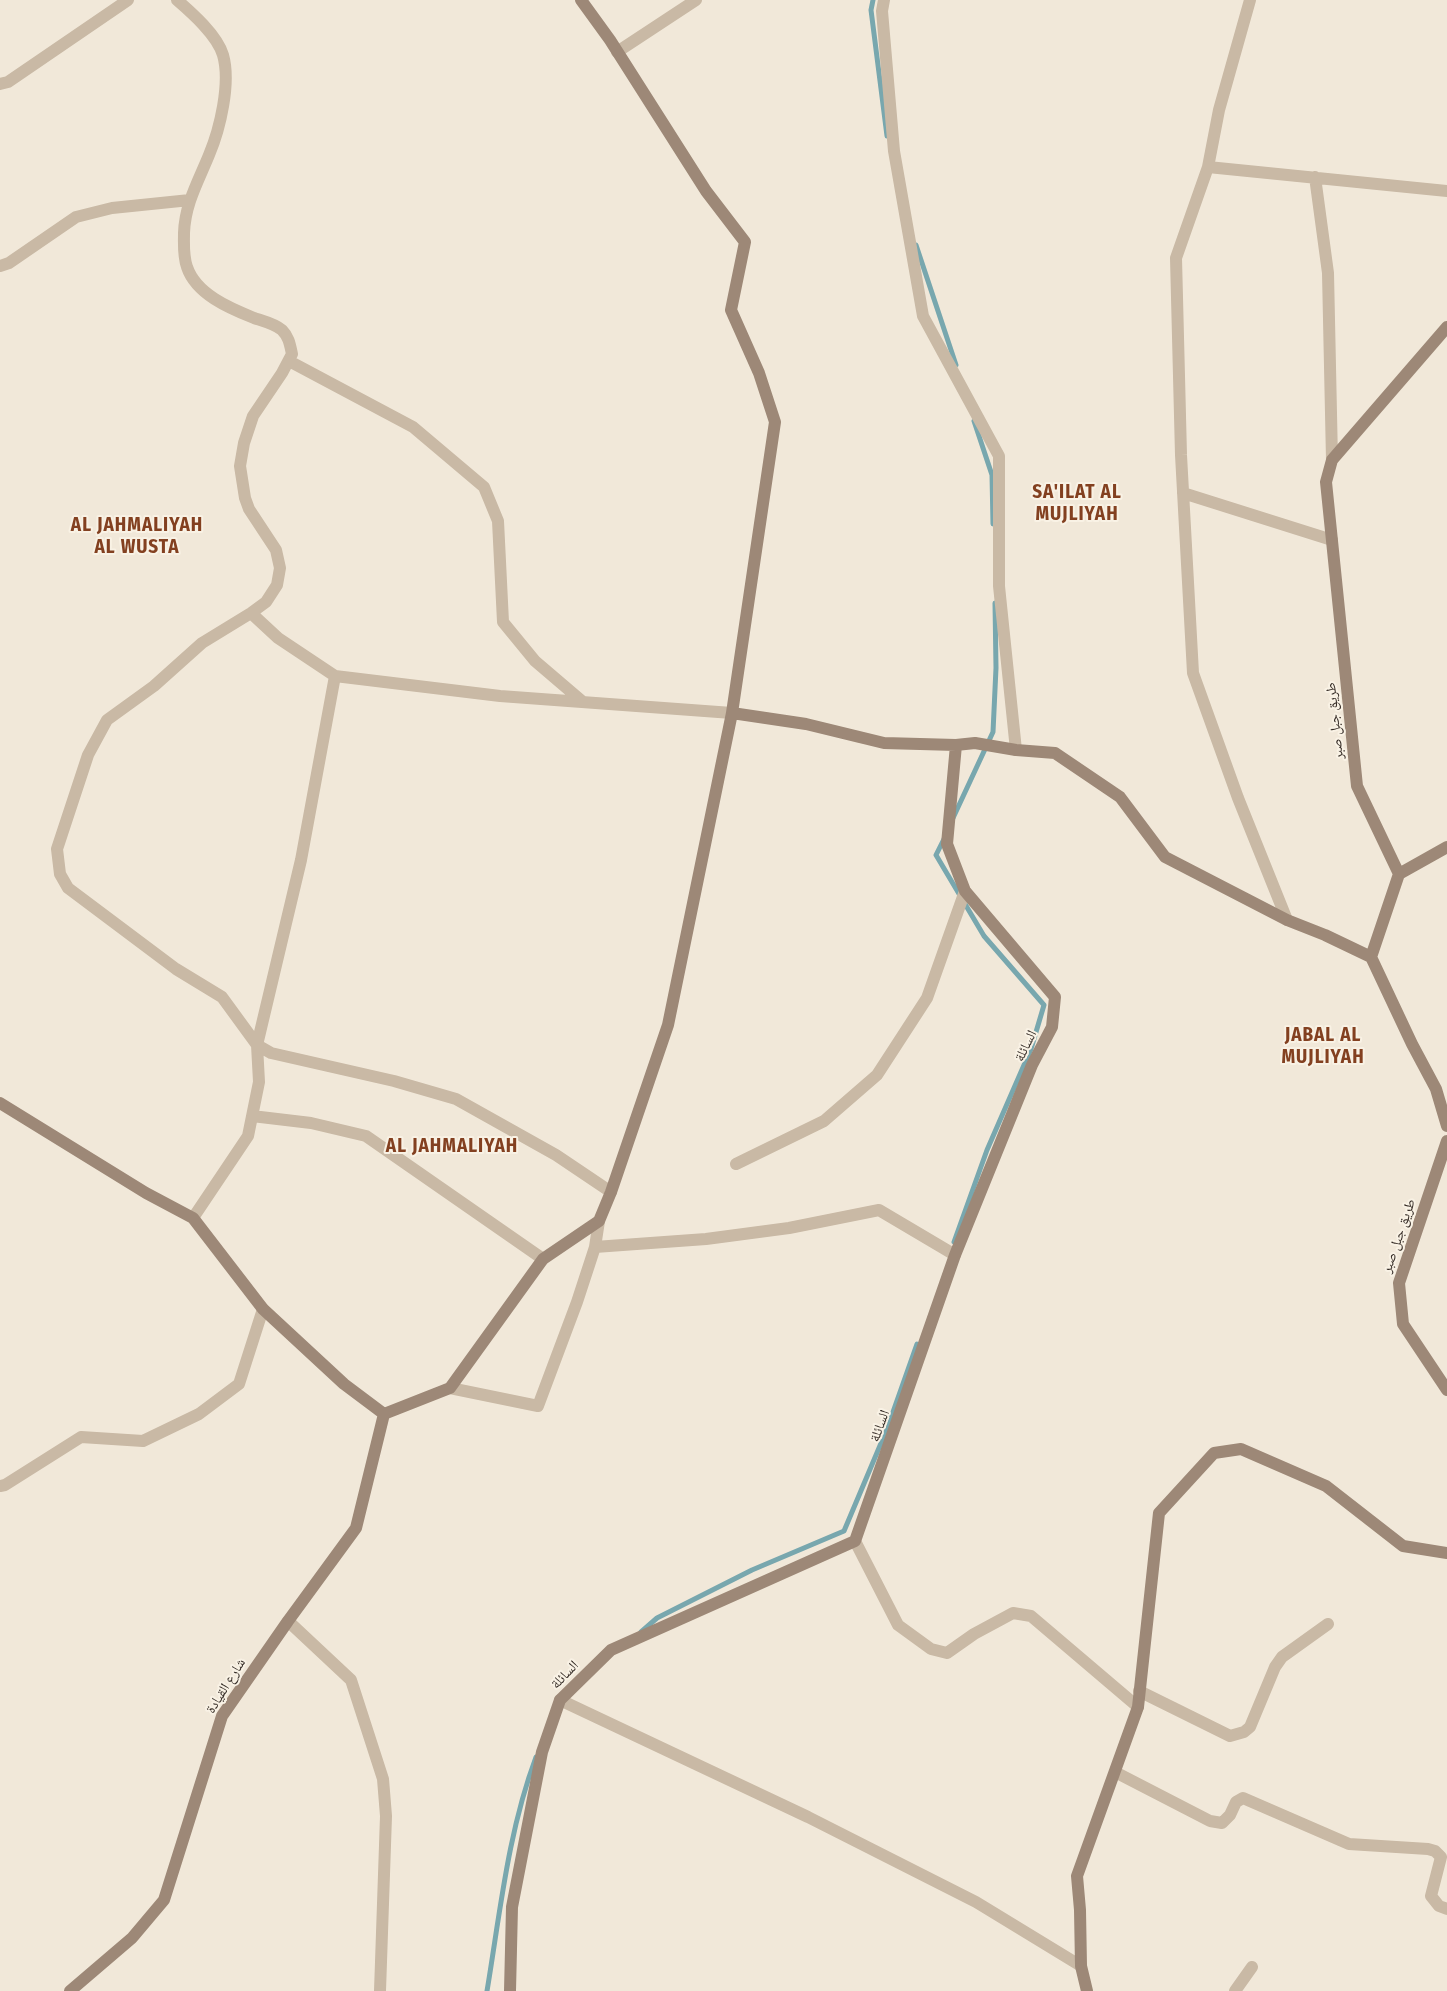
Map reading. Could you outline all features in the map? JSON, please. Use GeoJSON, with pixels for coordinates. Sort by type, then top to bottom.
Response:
{"type":"FeatureCollection","features":[{"type":"Feature","properties":{"kind":"street"},"geometry":{"type":"LineString","coordinates":[[0,84],[8,82],[128,0]]}},
{"type":"Feature","properties":{"kind":"street"},"geometry":{"type":"LineString","coordinates":[[177,0],[208,30],[223,54],[226,90],[210,152],[185,215],[184,251],[186,267],[195,283],[216,300],[238,312],[281,329],[289,340],[292,354],[254,416],[244,443],[240,466],[245,498],[276,550],[280,568],[277,585],[266,602],[202,643],[154,686],[107,720],[88,755],[57,848],[60,874],[68,888],[176,969],[222,997],[257,1045],[271,1053],[394,1081],[456,1099],[556,1155],[611,1192]]}},
{"type":"Feature","properties":{"kind":"street"},"geometry":{"type":"LineString","coordinates":[[450,1388],[538,1406],[577,1302],[595,1247],[599,1221],[611,1192],[668,1025],[732,713],[775,422],[759,372],[731,310],[745,242],[706,191],[617,52],[581,0]]}},
{"type":"Feature","properties":{"kind":"street"},"geometry":{"type":"LineString","coordinates":[[617,52],[696,0]]}},
{"type":"Feature","properties":{"kind":"street"},"geometry":{"type":"LineString","coordinates":[[884,0],[882,12],[894,151],[923,316],[999,456],[999,586],[1016,750]]}},
{"type":"Feature","properties":{"kind":"street"},"geometry":{"type":"LineString","coordinates":[[1250,0],[1218,110],[1208,167],[1176,258],[1183,493],[1193,673],[1238,798],[1287,920]]}},
{"type":"Feature","properties":{"kind":"street"},"geometry":{"type":"LineString","coordinates":[[1208,167],[1447,191]]}},
{"type":"Feature","properties":{"kind":"street"},"geometry":{"type":"LineString","coordinates":[[1315,177],[1328,272],[1332,460]]}},
{"type":"Feature","properties":{"kind":"street"},"geometry":{"type":"LineString","coordinates":[[0,266],[9,263],[76,217],[112,208],[190,200]]}},
{"type":"Feature","properties":{"kind":"street","name":"طريق جبل صبر"},"geometry":{"type":"LineString","coordinates":[[1399,874],[1357,786],[1326,482],[1332,460],[1447,327]]}},
{"type":"Feature","properties":{"kind":"street"},"geometry":{"type":"LineString","coordinates":[[289,361],[413,427],[484,487],[498,521],[503,622],[535,661],[582,702]]}},
{"type":"Feature","properties":{"kind":"street"},"geometry":{"type":"LineString","coordinates":[[1183,493],[1332,540]]}},
{"type":"Feature","properties":{"kind":"street"},"geometry":{"type":"LineString","coordinates":[[251,613],[278,638],[335,676],[500,696],[732,713],[806,724],[884,743],[956,745],[975,743],[1016,750],[1055,753],[1120,798],[1165,858],[1287,920],[1325,935],[1371,957],[1412,1044],[1436,1089],[1447,1126]]}},
{"type":"Feature","properties":{"kind":"street"},"geometry":{"type":"LineString","coordinates":[[193,1218],[248,1136],[259,1082],[257,1045],[301,860],[335,676]]}},
{"type":"Feature","properties":{"kind":"street","name":"السائلة"},"geometry":{"type":"LineString","coordinates":[[510,1991],[512,1907],[542,1752],[560,1700],[611,1650],[855,1542],[955,1255],[1032,1065],[1052,1027],[1055,997],[965,891],[947,844],[956,745]]}},
{"type":"Feature","properties":{"kind":"street"},"geometry":{"type":"LineString","coordinates":[[1371,957],[1399,874],[1447,847]]}},
{"type":"Feature","properties":{"kind":"street"},"geometry":{"type":"LineString","coordinates":[[736,1164],[824,1121],[877,1075],[927,998],[965,891]]}},
{"type":"Feature","properties":{"kind":"street"},"geometry":{"type":"LineString","coordinates":[[0,1102],[146,1193],[193,1218],[263,1308],[344,1384],[384,1414],[450,1388],[543,1259],[599,1221]]}},
{"type":"Feature","properties":{"kind":"street"},"geometry":{"type":"LineString","coordinates":[[252,1116],[311,1123],[366,1136],[543,1259]]}},
{"type":"Feature","properties":{"kind":"street","name":"طريق جبل صبر"},"geometry":{"type":"LineString","coordinates":[[1447,1141],[1399,1283],[1403,1324],[1447,1390]]}},
{"type":"Feature","properties":{"kind":"street"},"geometry":{"type":"LineString","coordinates":[[595,1247],[715,1238],[789,1228],[879,1210],[955,1255]]}},
{"type":"Feature","properties":{"kind":"street"},"geometry":{"type":"LineString","coordinates":[[0,1486],[5,1485],[80,1437],[143,1441],[200,1414],[239,1384],[263,1308]]}},
{"type":"Feature","properties":{"kind":"street","name":"شارع القيادة"},"geometry":{"type":"LineString","coordinates":[[70,1991],[132,1938],[164,1900],[222,1716],[356,1528],[384,1414]]}},
{"type":"Feature","properties":{"kind":"street"},"geometry":{"type":"LineString","coordinates":[[1087,1991],[1081,1966],[1080,1910],[1076,1876],[1138,1707],[1159,1513],[1214,1453],[1241,1449],[1326,1486],[1403,1546],[1447,1553]]}},
{"type":"Feature","properties":{"kind":"street"},"geometry":{"type":"LineString","coordinates":[[855,1542],[898,1625],[931,1649],[947,1653],[974,1634],[1013,1613],[1031,1616],[1138,1707]]}},
{"type":"Feature","properties":{"kind":"street"},"geometry":{"type":"LineString","coordinates":[[288,1622],[351,1680],[382,1779],[386,1816],[380,1991]]}},
{"type":"Feature","properties":{"kind":"street"},"geometry":{"type":"LineString","coordinates":[[1139,1691],[1230,1736],[1244,1732],[1250,1728],[1275,1667],[1282,1657],[1328,1624]]}},
{"type":"Feature","properties":{"kind":"street"},"geometry":{"type":"LineString","coordinates":[[560,1700],[808,1817],[976,1902],[1081,1966]]}},
{"type":"Feature","properties":{"kind":"street"},"geometry":{"type":"LineString","coordinates":[[1115,1772],[1210,1821],[1222,1824],[1230,1815],[1236,1802],[1243,1798],[1349,1844],[1435,1851],[1441,1857],[1431,1896],[1439,1906],[1447,1909]]}},
{"type":"Feature","properties":{"kind":"street"},"geometry":{"type":"LineString","coordinates":[[1236,1991],[1252,1967]]}},
{"type":"Feature","properties":{"kind":"waterway"},"geometry":{"type":"LineString","coordinates":[[873,0],[871,10],[887,136]]}},
{"type":"Feature","properties":{"kind":"waterway"},"geometry":{"type":"LineString","coordinates":[[916,245],[956,365]]}},
{"type":"Feature","properties":{"kind":"waterway"},"geometry":{"type":"LineString","coordinates":[[974,421],[992,475],[993,524]]}},
{"type":"Feature","properties":{"kind":"waterway"},"geometry":{"type":"LineString","coordinates":[[953,818],[993,732],[996,668],[995,603]]}},
{"type":"Feature","properties":{"kind":"waterway"},"geometry":{"type":"LineString","coordinates":[[944,839],[936,855],[984,936],[1044,1005],[1031,1049],[987,1150],[954,1242]]}},
{"type":"Feature","properties":{"kind":"waterway"},"geometry":{"type":"LineString","coordinates":[[641,1632],[657,1618],[752,1570],[844,1531],[887,1429],[917,1344]]}},
{"type":"Feature","properties":{"kind":"waterway"},"geometry":{"type":"LineString","coordinates":[[487,1991],[501,1902],[518,1814],[536,1757]]}},
{"type":"Feature","properties":{"kind":"district","name":"SA'ILAT AL MUJLIYAH"},"geometry":{"type":"Point","coordinates":[1077,504]}},
{"type":"Feature","properties":{"kind":"district","name":"AL JAHMALIYAH AL WUSTA"},"geometry":{"type":"Point","coordinates":[137,537]}},
{"type":"Feature","properties":{"kind":"district","name":"JABAL AL MUJLIYAH"},"geometry":{"type":"Point","coordinates":[1323,1047]}},
{"type":"Feature","properties":{"kind":"district","name":"AL JAHMALIYAH"},"geometry":{"type":"Point","coordinates":[452,1147]}}]}
